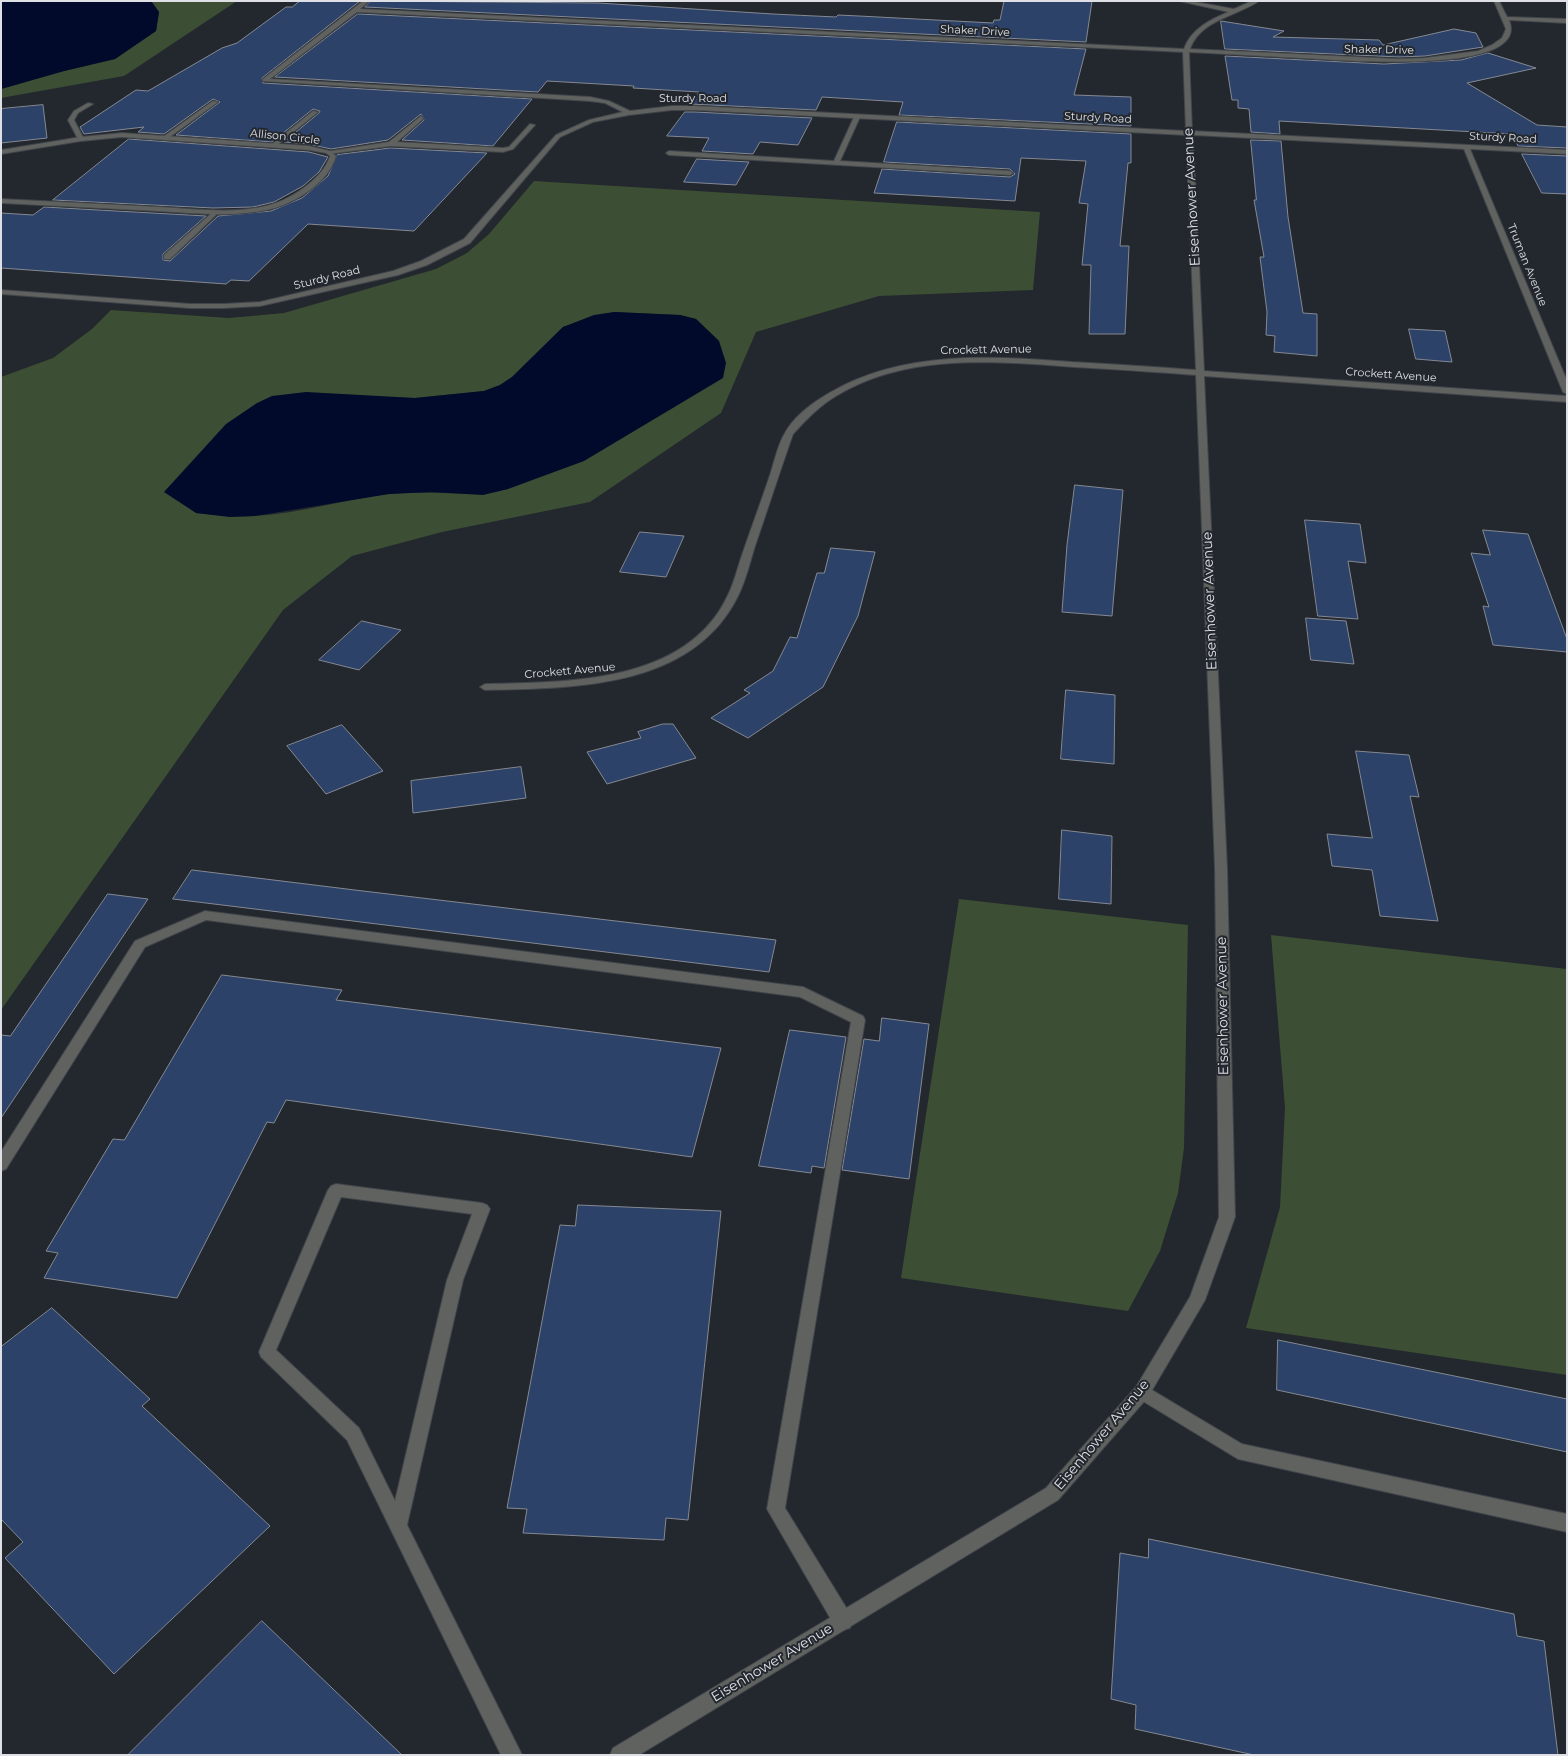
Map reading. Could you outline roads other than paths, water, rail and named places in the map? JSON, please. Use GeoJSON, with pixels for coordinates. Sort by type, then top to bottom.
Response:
{"type":"FeatureCollection","features":[{"type":"Feature","properties":{"kind":"street"},"geometry":{"type":"LineString","coordinates":[[367,1],[264,80],[590,99],[607,102],[629,113]]}},
{"type":"Feature","properties":{"kind":"street"},"geometry":{"type":"LineString","coordinates":[[1181,1],[1234,11]]}},
{"type":"Feature","properties":{"kind":"street"},"geometry":{"type":"LineString","coordinates":[[1186,52],[1187,43],[1199,30],[1257,1]]}},
{"type":"Feature","properties":{"kind":"street"},"geometry":{"type":"LineString","coordinates":[[1496,1],[1505,18],[1567,21]]}},
{"type":"Feature","properties":{"kind":"street","name":"Shaker Drive"},"geometry":{"type":"LineString","coordinates":[[356,10],[1366,61],[1433,60],[1480,52],[1498,44],[1507,36],[1509,27],[1505,18]]}},
{"type":"Feature","properties":{"kind":"street","name":"Eisenhower Avenue"},"geometry":{"type":"LineString","coordinates":[[620,1755],[1052,1494],[1142,1392],[1197,1300],[1227,1217],[1221,868],[1186,52]]}},
{"type":"Feature","properties":{"kind":"street"},"geometry":{"type":"LineString","coordinates":[[165,138],[215,102]]}},
{"type":"Feature","properties":{"kind":"street"},"geometry":{"type":"LineString","coordinates":[[81,139],[71,120],[76,112],[90,104]]}},
{"type":"Feature","properties":{"kind":"street","name":"Sturdy Road"},"geometry":{"type":"LineString","coordinates":[[1,292],[190,306],[224,306],[260,304],[394,273],[424,263],[467,240],[558,136],[591,121],[629,113],[684,108],[1567,152]]}},
{"type":"Feature","properties":{"kind":"street"},"geometry":{"type":"LineString","coordinates":[[273,146],[315,112]]}},
{"type":"Feature","properties":{"kind":"street"},"geometry":{"type":"LineString","coordinates":[[836,163],[857,117]]}},
{"type":"Feature","properties":{"kind":"street"},"geometry":{"type":"LineString","coordinates":[[392,144],[421,118]]}},
{"type":"Feature","properties":{"kind":"street"},"geometry":{"type":"LineString","coordinates":[[328,152],[392,144],[503,150],[511,148],[532,125]]}},
{"type":"Feature","properties":{"kind":"street","name":"Allison Circle"},"geometry":{"type":"LineString","coordinates":[[1,152],[81,139],[122,135],[310,148],[328,152],[333,156],[330,166],[299,194],[290,200],[264,208],[216,212],[1,201]]}},
{"type":"Feature","properties":{"kind":"street","name":"Truman Avenue"},"geometry":{"type":"LineString","coordinates":[[1466,148],[1567,392]]}},
{"type":"Feature","properties":{"kind":"street"},"geometry":{"type":"LineString","coordinates":[[669,153],[1010,173]]}},
{"type":"Feature","properties":{"kind":"street"},"geometry":{"type":"LineString","coordinates":[[167,257],[216,212]]}},
{"type":"Feature","properties":{"kind":"street","name":"Crockett Avenue"},"geometry":{"type":"LineString","coordinates":[[484,687],[559,685],[615,679],[658,665],[687,649],[724,614],[733,596],[789,433],[802,416],[818,402],[852,384],[897,369],[965,360],[1028,360],[1567,399]]}},
{"type":"Feature","properties":{"kind":"street"},"geometry":{"type":"LineString","coordinates":[[1,1165],[140,944],[205,915],[803,992],[858,1020],[776,1509],[843,1620]]}},
{"type":"Feature","properties":{"kind":"street"},"geometry":{"type":"LineString","coordinates":[[398,1527],[455,1280],[482,1209],[336,1190],[266,1352],[353,1434],[398,1527],[512,1755]]}},
{"type":"Feature","properties":{"kind":"street"},"geometry":{"type":"LineString","coordinates":[[1142,1392],[1238,1451],[1567,1523]]}},
{"type":"Feature","properties":{"kind":"water"},"geometry":{"type":"Polygon","coordinates":[[[1,1],[151,1],[159,12],[156,31],[115,59],[1,89],[1,1]]]}},
{"type":"Feature","properties":{"kind":"water"},"geometry":{"type":"Polygon","coordinates":[[[614,312],[680,315],[696,319],[719,341],[726,363],[723,378],[584,461],[508,489],[483,495],[432,492],[389,494],[255,516],[230,517],[196,513],[164,492],[226,424],[257,403],[272,396],[306,392],[415,398],[484,391],[500,385],[512,377],[563,327],[594,315],[614,312]]]}}]}
